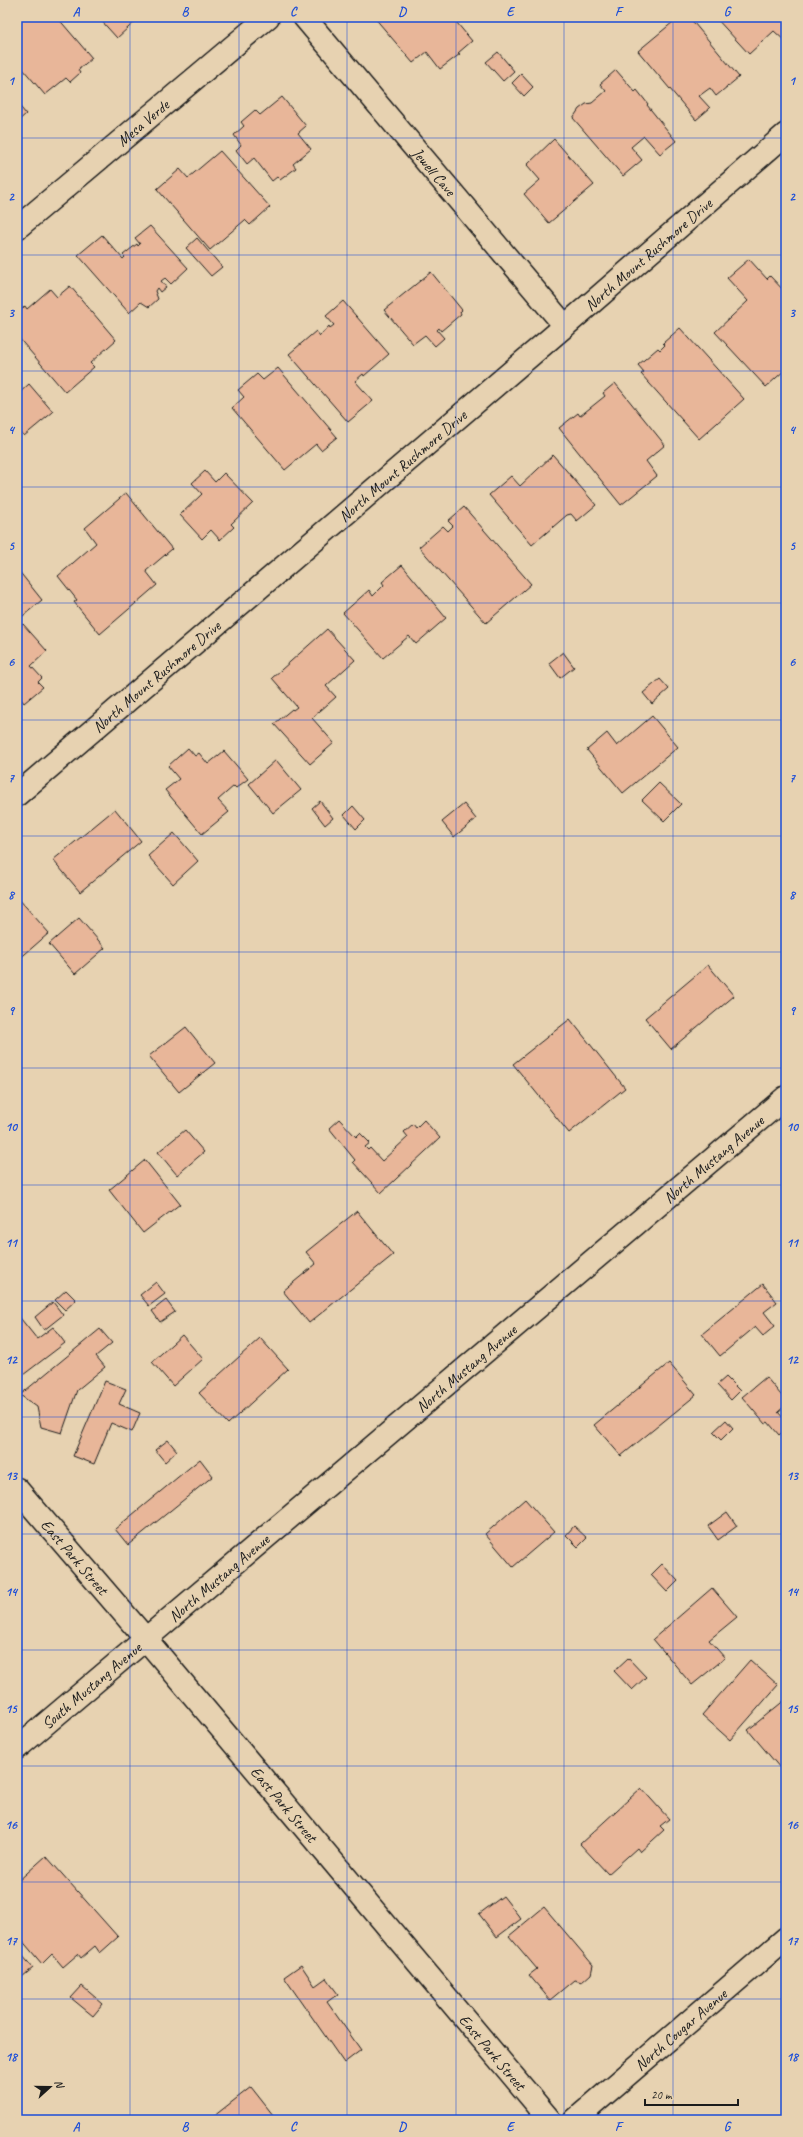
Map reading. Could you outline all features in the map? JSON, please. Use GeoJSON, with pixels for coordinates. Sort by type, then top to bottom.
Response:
{"type":"FeatureCollection","features":[{"type":"Feature","properties":{"kind":"street","name":"Mesa Verde"},"geometry":{"type":"LineString","coordinates":[[17,228],[268,17]]}},
{"type":"Feature","properties":{"kind":"street","name":"Jewell Cave"},"geometry":{"type":"LineString","coordinates":[[304,17],[565,326]]}},
{"type":"Feature","properties":{"kind":"street","name":"North Mount Rushmore Drive"},"geometry":{"type":"LineString","coordinates":[[17,795],[565,326],[786,134]]}},
{"type":"Feature","properties":{"kind":"street","name":"North Mustang Avenue"},"geometry":{"type":"LineString","coordinates":[[146,1638],[786,1097]]}},
{"type":"Feature","properties":{"kind":"street","name":"East Park Street"},"geometry":{"type":"LineString","coordinates":[[17,1490],[146,1638],[550,2120]]}},
{"type":"Feature","properties":{"kind":"street","name":"South Mustang Avenue"},"geometry":{"type":"LineString","coordinates":[[17,1748],[146,1638]]}},
{"type":"Feature","properties":{"kind":"street","name":"North Cougar Avenue"},"geometry":{"type":"LineString","coordinates":[[575,2120],[786,1938]]}},
{"type":"Feature","properties":{"kind":"building"},"geometry":{"type":"Polygon","coordinates":[[[17,17],[57,17],[92,58],[78,70],[80,73],[70,82],[66,78],[45,95],[17,62],[17,17]]]}},
{"type":"Feature","properties":{"kind":"building"},"geometry":{"type":"Polygon","coordinates":[[[98,17],[140,17],[117,38],[98,17]]]}},
{"type":"Feature","properties":{"kind":"building"},"geometry":{"type":"Polygon","coordinates":[[[374,17],[452,17],[472,41],[458,53],[460,54],[440,69],[427,52],[413,63],[374,17]]]}},
{"type":"Feature","properties":{"kind":"building"},"geometry":{"type":"Polygon","coordinates":[[[679,17],[689,17],[739,77],[716,96],[710,88],[699,96],[710,108],[696,120],[638,51],[679,17]]]}},
{"type":"Feature","properties":{"kind":"building"},"geometry":{"type":"Polygon","coordinates":[[[715,17],[786,17],[786,42],[774,31],[749,54],[715,17]]]}},
{"type":"Feature","properties":{"kind":"building"},"geometry":{"type":"Polygon","coordinates":[[[498,52],[514,71],[503,81],[486,62],[498,52]]]}},
{"type":"Feature","properties":{"kind":"building"},"geometry":{"type":"Polygon","coordinates":[[[616,70],[635,92],[637,90],[676,141],[660,154],[644,136],[631,147],[642,160],[623,176],[573,118],[579,109],[586,104],[592,103],[606,91],[600,84],[616,70]]]}},
{"type":"Feature","properties":{"kind":"building"},"geometry":{"type":"Polygon","coordinates":[[[521,74],[533,87],[524,96],[512,83],[521,74]]]}},
{"type":"Feature","properties":{"kind":"building"},"geometry":{"type":"Polygon","coordinates":[[[282,97],[306,126],[298,133],[311,149],[293,164],[296,168],[280,180],[277,177],[272,181],[254,158],[247,164],[236,150],[241,145],[234,135],[244,126],[241,122],[255,110],[260,115],[282,97]]]}},
{"type":"Feature","properties":{"kind":"building"},"geometry":{"type":"Polygon","coordinates":[[[17,103],[26,114],[17,122],[17,103]]]}},
{"type":"Feature","properties":{"kind":"building"},"geometry":{"type":"Polygon","coordinates":[[[554,139],[594,185],[549,223],[524,194],[540,180],[527,165],[554,139]]]}},
{"type":"Feature","properties":{"kind":"building"},"geometry":{"type":"Polygon","coordinates":[[[220,151],[270,207],[250,225],[245,220],[210,250],[157,189],[180,169],[188,178],[220,151]]]}},
{"type":"Feature","properties":{"kind":"building"},"geometry":{"type":"Polygon","coordinates":[[[150,226],[188,268],[171,284],[165,278],[161,281],[166,287],[160,292],[157,288],[155,291],[158,299],[149,307],[141,302],[129,313],[78,255],[102,235],[123,259],[125,257],[123,255],[137,244],[138,246],[140,244],[135,238],[150,226]]]}},
{"type":"Feature","properties":{"kind":"building"},"geometry":{"type":"Polygon","coordinates":[[[197,238],[222,267],[211,276],[186,248],[197,238]]]}},
{"type":"Feature","properties":{"kind":"building"},"geometry":{"type":"Polygon","coordinates":[[[749,259],[767,279],[770,276],[786,293],[786,369],[766,387],[715,332],[748,301],[727,278],[749,259]]]}},
{"type":"Feature","properties":{"kind":"building"},"geometry":{"type":"Polygon","coordinates":[[[431,272],[462,310],[460,312],[461,314],[441,331],[439,328],[437,330],[444,338],[435,346],[425,335],[413,344],[384,310],[431,272]]]}},
{"type":"Feature","properties":{"kind":"building"},"geometry":{"type":"Polygon","coordinates":[[[70,286],[116,340],[90,363],[94,367],[65,392],[17,336],[17,313],[25,306],[27,309],[50,289],[57,297],[70,286]]]}},
{"type":"Feature","properties":{"kind":"building"},"geometry":{"type":"Polygon","coordinates":[[[343,301],[389,354],[364,376],[363,374],[355,381],[373,401],[348,422],[289,354],[316,331],[320,336],[329,326],[330,328],[334,325],[326,316],[343,301]]]}},
{"type":"Feature","properties":{"kind":"building"},"geometry":{"type":"Polygon","coordinates":[[[680,328],[744,399],[699,439],[641,374],[644,372],[638,365],[658,348],[660,350],[665,345],[663,343],[680,328]]]}},
{"type":"Feature","properties":{"kind":"building"},"geometry":{"type":"Polygon","coordinates":[[[278,368],[337,437],[321,450],[316,444],[285,470],[232,408],[244,397],[238,390],[257,374],[263,380],[278,368]]]}},
{"type":"Feature","properties":{"kind":"building"},"geometry":{"type":"Polygon","coordinates":[[[615,383],[665,445],[646,461],[657,476],[621,505],[559,428],[578,413],[580,416],[605,396],[603,393],[615,383]]]}},
{"type":"Feature","properties":{"kind":"building"},"geometry":{"type":"Polygon","coordinates":[[[29,384],[53,412],[24,436],[17,428],[17,395],[29,384]]]}},
{"type":"Feature","properties":{"kind":"building"},"geometry":{"type":"Polygon","coordinates":[[[553,455],[596,505],[577,521],[571,514],[567,515],[532,545],[489,495],[511,476],[520,486],[553,455]]]}},
{"type":"Feature","properties":{"kind":"building"},"geometry":{"type":"Polygon","coordinates":[[[205,471],[215,482],[224,473],[253,503],[231,524],[234,527],[220,540],[211,530],[202,539],[180,515],[202,494],[192,483],[205,471]]]}},
{"type":"Feature","properties":{"kind":"building"},"geometry":{"type":"Polygon","coordinates":[[[126,493],[172,549],[146,571],[157,585],[100,634],[74,602],[77,600],[58,576],[96,543],[85,528],[126,493]]]}},
{"type":"Feature","properties":{"kind":"building"},"geometry":{"type":"Polygon","coordinates":[[[464,507],[531,584],[486,623],[419,547],[443,526],[448,531],[453,526],[448,521],[464,507]]]}},
{"type":"Feature","properties":{"kind":"building"},"geometry":{"type":"Polygon","coordinates":[[[402,565],[446,618],[416,644],[409,636],[383,658],[343,613],[369,590],[373,596],[384,585],[382,582],[402,565]]]}},
{"type":"Feature","properties":{"kind":"building"},"geometry":{"type":"Polygon","coordinates":[[[18,570],[42,600],[17,621],[17,571],[18,570]]]}},
{"type":"Feature","properties":{"kind":"building"},"geometry":{"type":"Polygon","coordinates":[[[23,624],[47,651],[31,666],[42,678],[38,682],[43,687],[24,703],[17,694],[17,629],[23,624]]]}},
{"type":"Feature","properties":{"kind":"building"},"geometry":{"type":"Polygon","coordinates":[[[327,629],[355,660],[326,686],[336,697],[312,718],[334,743],[310,764],[274,724],[292,709],[293,710],[297,707],[272,678],[327,629]]]}},
{"type":"Feature","properties":{"kind":"building"},"geometry":{"type":"Polygon","coordinates":[[[563,652],[574,667],[560,678],[549,663],[563,652]]]}},
{"type":"Feature","properties":{"kind":"building"},"geometry":{"type":"Polygon","coordinates":[[[660,679],[669,689],[652,704],[643,693],[660,679]]]}},
{"type":"Feature","properties":{"kind":"building"},"geometry":{"type":"Polygon","coordinates":[[[652,716],[678,747],[623,793],[587,750],[607,733],[617,746],[652,716]]]}},
{"type":"Feature","properties":{"kind":"building"},"geometry":{"type":"Polygon","coordinates":[[[188,748],[195,756],[199,753],[208,764],[224,751],[248,779],[236,788],[234,786],[218,800],[229,812],[202,834],[165,790],[179,779],[168,766],[188,748]]]}},
{"type":"Feature","properties":{"kind":"building"},"geometry":{"type":"Polygon","coordinates":[[[276,760],[301,790],[273,813],[249,784],[276,760]]]}},
{"type":"Feature","properties":{"kind":"building"},"geometry":{"type":"Polygon","coordinates":[[[659,783],[681,804],[664,821],[642,800],[659,783]]]}},
{"type":"Feature","properties":{"kind":"building"},"geometry":{"type":"Polygon","coordinates":[[[320,801],[333,818],[325,825],[312,808],[320,801]]]}},
{"type":"Feature","properties":{"kind":"building"},"geometry":{"type":"Polygon","coordinates":[[[464,804],[476,819],[454,837],[442,822],[464,804]]]}},
{"type":"Feature","properties":{"kind":"building"},"geometry":{"type":"Polygon","coordinates":[[[353,806],[365,820],[356,829],[344,815],[353,806]]]}},
{"type":"Feature","properties":{"kind":"building"},"geometry":{"type":"Polygon","coordinates":[[[115,809],[141,841],[80,892],[53,860],[115,809]]]}},
{"type":"Feature","properties":{"kind":"building"},"geometry":{"type":"Polygon","coordinates":[[[174,833],[198,861],[173,884],[148,856],[174,833]]]}},
{"type":"Feature","properties":{"kind":"building"},"geometry":{"type":"Polygon","coordinates":[[[18,898],[49,933],[17,961],[17,899],[18,898]]]}},
{"type":"Feature","properties":{"kind":"building"},"geometry":{"type":"Polygon","coordinates":[[[79,918],[105,948],[75,974],[49,944],[79,918]]]}},
{"type":"Feature","properties":{"kind":"building"},"geometry":{"type":"Polygon","coordinates":[[[708,965],[734,996],[671,1049],[645,1018],[708,965]]]}},
{"type":"Feature","properties":{"kind":"building"},"geometry":{"type":"Polygon","coordinates":[[[570,1019],[625,1088],[569,1133],[513,1064],[570,1019]]]}},
{"type":"Feature","properties":{"kind":"building"},"geometry":{"type":"Polygon","coordinates":[[[186,1027],[215,1063],[179,1092],[149,1056],[186,1027]]]}},
{"type":"Feature","properties":{"kind":"building"},"geometry":{"type":"Polygon","coordinates":[[[339,1119],[356,1137],[360,1133],[370,1143],[365,1147],[368,1150],[370,1148],[382,1161],[408,1137],[404,1132],[413,1124],[416,1128],[424,1120],[440,1138],[381,1193],[353,1162],[355,1160],[329,1128],[339,1119]]]}},
{"type":"Feature","properties":{"kind":"building"},"geometry":{"type":"Polygon","coordinates":[[[185,1130],[204,1152],[177,1175],[158,1152],[185,1130]]]}},
{"type":"Feature","properties":{"kind":"building"},"geometry":{"type":"Polygon","coordinates":[[[145,1160],[180,1204],[143,1233],[109,1190],[145,1160]]]}},
{"type":"Feature","properties":{"kind":"building"},"geometry":{"type":"Polygon","coordinates":[[[357,1211],[393,1255],[309,1323],[283,1291],[316,1264],[306,1252],[357,1211]]]}},
{"type":"Feature","properties":{"kind":"building"},"geometry":{"type":"Polygon","coordinates":[[[156,1282],[165,1294],[149,1306],[140,1295],[156,1282]]]}},
{"type":"Feature","properties":{"kind":"building"},"geometry":{"type":"Polygon","coordinates":[[[763,1284],[777,1302],[764,1312],[775,1326],[763,1336],[755,1327],[720,1356],[702,1334],[763,1284]]]}},
{"type":"Feature","properties":{"kind":"building"},"geometry":{"type":"Polygon","coordinates":[[[66,1290],[76,1300],[65,1310],[55,1300],[66,1290]]]}},
{"type":"Feature","properties":{"kind":"building"},"geometry":{"type":"Polygon","coordinates":[[[166,1300],[175,1312],[160,1322],[152,1311],[166,1300]]]}},
{"type":"Feature","properties":{"kind":"building"},"geometry":{"type":"Polygon","coordinates":[[[53,1302],[63,1315],[44,1330],[35,1317],[53,1302]]]}},
{"type":"Feature","properties":{"kind":"building"},"geometry":{"type":"Polygon","coordinates":[[[17,1314],[37,1339],[53,1327],[65,1343],[23,1375],[17,1367],[17,1314]]]}},
{"type":"Feature","properties":{"kind":"building"},"geometry":{"type":"Polygon","coordinates":[[[100,1329],[112,1343],[96,1356],[105,1367],[77,1390],[62,1433],[41,1427],[37,1407],[20,1395],[100,1329]]]}},
{"type":"Feature","properties":{"kind":"building"},"geometry":{"type":"Polygon","coordinates":[[[182,1335],[203,1359],[173,1386],[152,1362],[182,1335]]]}},
{"type":"Feature","properties":{"kind":"building"},"geometry":{"type":"Polygon","coordinates":[[[260,1338],[288,1369],[228,1424],[199,1393],[260,1338]]]}},
{"type":"Feature","properties":{"kind":"building"},"geometry":{"type":"Polygon","coordinates":[[[669,1363],[696,1395],[621,1456],[594,1425],[669,1363]]]}},
{"type":"Feature","properties":{"kind":"building"},"geometry":{"type":"Polygon","coordinates":[[[726,1377],[740,1391],[731,1400],[717,1385],[726,1377]]]}},
{"type":"Feature","properties":{"kind":"building"},"geometry":{"type":"Polygon","coordinates":[[[766,1377],[786,1401],[786,1405],[778,1412],[786,1421],[786,1429],[779,1435],[768,1422],[765,1424],[742,1397],[766,1377]]]}},
{"type":"Feature","properties":{"kind":"building"},"geometry":{"type":"Polygon","coordinates":[[[105,1381],[126,1389],[119,1404],[140,1413],[132,1432],[111,1423],[94,1464],[73,1456],[105,1381]]]}},
{"type":"Feature","properties":{"kind":"building"},"geometry":{"type":"Polygon","coordinates":[[[726,1420],[733,1428],[721,1440],[713,1432],[726,1420]]]}},
{"type":"Feature","properties":{"kind":"building"},"geometry":{"type":"Polygon","coordinates":[[[168,1440],[177,1451],[165,1462],[155,1450],[168,1440]]]}},
{"type":"Feature","properties":{"kind":"building"},"geometry":{"type":"Polygon","coordinates":[[[200,1459],[213,1476],[128,1545],[115,1529],[200,1459]]]}},
{"type":"Feature","properties":{"kind":"building"},"geometry":{"type":"Polygon","coordinates":[[[525,1499],[554,1532],[513,1567],[485,1534],[525,1499]]]}},
{"type":"Feature","properties":{"kind":"building"},"geometry":{"type":"Polygon","coordinates":[[[727,1512],[737,1526],[718,1540],[708,1526],[727,1512]]]}},
{"type":"Feature","properties":{"kind":"building"},"geometry":{"type":"Polygon","coordinates":[[[574,1526],[587,1538],[578,1547],[566,1535],[574,1526]]]}},
{"type":"Feature","properties":{"kind":"building"},"geometry":{"type":"Polygon","coordinates":[[[662,1564],[678,1581],[667,1592],[651,1575],[662,1564]]]}},
{"type":"Feature","properties":{"kind":"building"},"geometry":{"type":"Polygon","coordinates":[[[712,1588],[737,1617],[709,1640],[725,1658],[692,1685],[653,1639],[712,1588]]]}},
{"type":"Feature","properties":{"kind":"building"},"geometry":{"type":"Polygon","coordinates":[[[628,1658],[646,1677],[632,1690],[614,1671],[628,1658]]]}},
{"type":"Feature","properties":{"kind":"building"},"geometry":{"type":"Polygon","coordinates":[[[750,1660],[778,1685],[730,1740],[702,1715],[750,1660]]]}},
{"type":"Feature","properties":{"kind":"building"},"geometry":{"type":"Polygon","coordinates":[[[786,1699],[786,1775],[748,1730],[786,1699]]]}},
{"type":"Feature","properties":{"kind":"building"},"geometry":{"type":"Polygon","coordinates":[[[641,1788],[669,1819],[660,1826],[664,1830],[640,1852],[637,1848],[608,1874],[580,1844],[641,1788]]]}},
{"type":"Feature","properties":{"kind":"building"},"geometry":{"type":"Polygon","coordinates":[[[46,1856],[118,1937],[100,1953],[95,1946],[81,1958],[78,1954],[63,1967],[52,1954],[42,1964],[20,1938],[17,1939],[17,1882],[46,1856]]]}},
{"type":"Feature","properties":{"kind":"building"},"geometry":{"type":"Polygon","coordinates":[[[503,1896],[521,1919],[497,1937],[479,1914],[503,1896]]]}},
{"type":"Feature","properties":{"kind":"building"},"geometry":{"type":"Polygon","coordinates":[[[544,1907],[593,1965],[591,1974],[582,1982],[574,1980],[550,2000],[529,1975],[537,1969],[509,1936],[544,1907]]]}},
{"type":"Feature","properties":{"kind":"building"},"geometry":{"type":"Polygon","coordinates":[[[17,1949],[33,1968],[17,1981],[17,1949]]]}},
{"type":"Feature","properties":{"kind":"building"},"geometry":{"type":"Polygon","coordinates":[[[301,1965],[315,1986],[326,1978],[338,1994],[327,2002],[361,2050],[344,2063],[284,1977],[301,1965]]]}},
{"type":"Feature","properties":{"kind":"building"},"geometry":{"type":"Polygon","coordinates":[[[82,1986],[103,2004],[93,2016],[71,1998],[82,1986]]]}},
{"type":"Feature","properties":{"kind":"building"},"geometry":{"type":"Polygon","coordinates":[[[251,2087],[277,2120],[209,2120],[251,2087]]]}}]}
